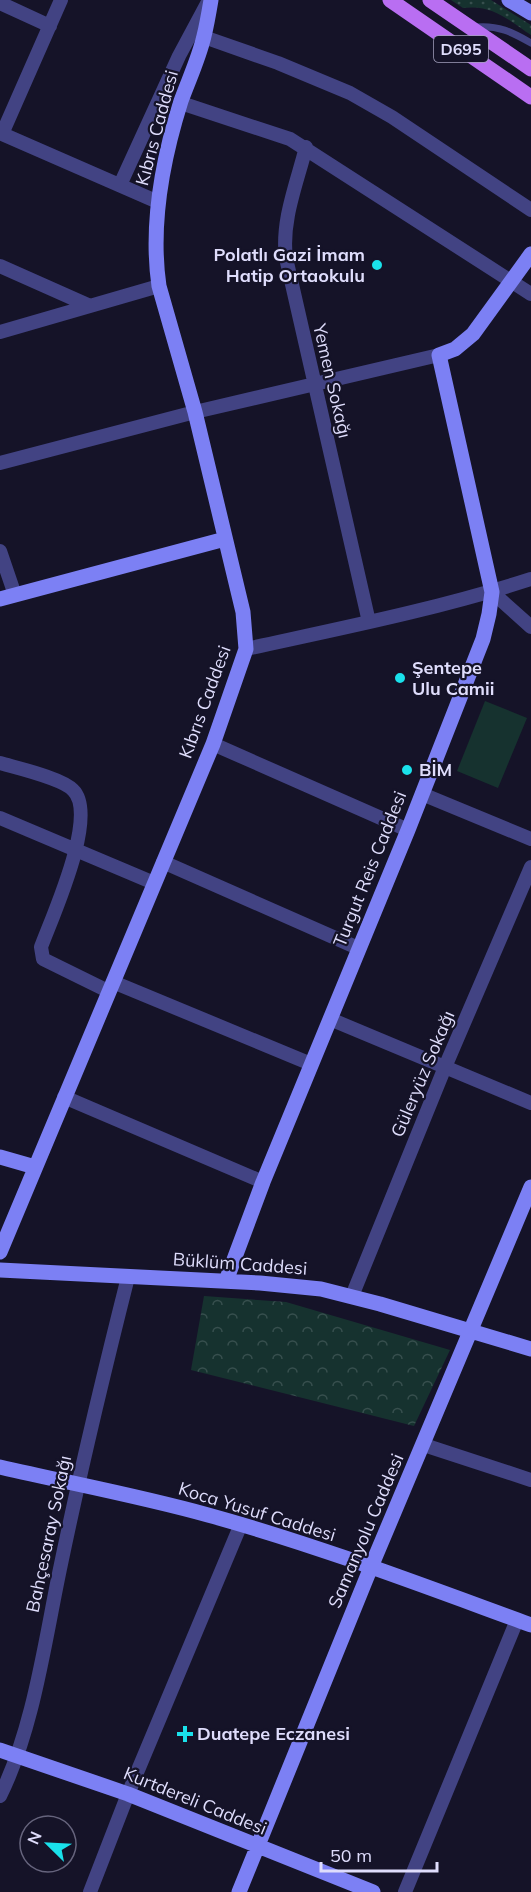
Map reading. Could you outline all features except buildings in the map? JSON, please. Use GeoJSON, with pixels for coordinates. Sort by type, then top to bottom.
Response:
{"type":"FeatureCollection","features":[{"type":"Feature","properties":{"kind":"main road","name":"D695"},"geometry":{"type":"LineString","coordinates":[[390,0],[531,97]]}},
{"type":"Feature","properties":{"kind":"main road","name":"D695"},"geometry":{"type":"LineString","coordinates":[[430,0],[531,69]]}},
{"type":"Feature","properties":{"kind":"street"},"geometry":{"type":"LineString","coordinates":[[61,0],[1,133],[158,202]]}},
{"type":"Feature","properties":{"kind":"street","name":"Kıbrıs Caddesi"},"geometry":{"type":"LineString","coordinates":[[0,1252],[213,744],[246,649],[243,612],[195,412],[159,286],[155,244],[163,171],[181,103],[204,37],[210,0]]}},
{"type":"Feature","properties":{"kind":"street","name":"Kıbrıs Caddesi"},"geometry":{"type":"LineString","coordinates":[[120,185],[179,56],[210,0]]}},
{"type":"Feature","properties":{"kind":"street"},"geometry":{"type":"LineString","coordinates":[[509,0],[531,14]]}},
{"type":"Feature","properties":{"kind":"street"},"geometry":{"type":"LineString","coordinates":[[0,3],[50,26]]}},
{"type":"Feature","properties":{"kind":"street"},"geometry":{"type":"LineString","coordinates":[[204,37],[278,63],[350,93],[392,117],[531,210]]}},
{"type":"Feature","properties":{"kind":"street"},"geometry":{"type":"LineString","coordinates":[[181,103],[273,132],[306,147],[531,294]]}},
{"type":"Feature","properties":{"kind":"street","name":"Yemen Sokağı"},"geometry":{"type":"LineString","coordinates":[[306,147],[286,226],[284,244],[369,622]]}},
{"type":"Feature","properties":{"kind":"street"},"geometry":{"type":"LineString","coordinates":[[0,463],[195,412],[439,355],[455,349],[473,334],[531,254]]}},
{"type":"Feature","properties":{"kind":"street"},"geometry":{"type":"LineString","coordinates":[[0,266],[90,306]]}},
{"type":"Feature","properties":{"kind":"street"},"geometry":{"type":"LineString","coordinates":[[0,332],[159,286]]}},
{"type":"Feature","properties":{"kind":"street","name":"Turgut Reis Caddesi"},"geometry":{"type":"LineString","coordinates":[[226,1281],[263,1182],[408,830],[483,639],[489,614],[492,592],[439,355]]}},
{"type":"Feature","properties":{"kind":"street"},"geometry":{"type":"LineString","coordinates":[[0,599],[225,539]]}},
{"type":"Feature","properties":{"kind":"street"},"geometry":{"type":"LineString","coordinates":[[0,551],[15,595]]}},
{"type":"Feature","properties":{"kind":"street"},"geometry":{"type":"LineString","coordinates":[[246,649],[492,592],[531,579]]}},
{"type":"Feature","properties":{"kind":"street"},"geometry":{"type":"LineString","coordinates":[[492,592],[531,627]]}},
{"type":"Feature","properties":{"kind":"street"},"geometry":{"type":"LineString","coordinates":[[213,744],[408,830]]}},
{"type":"Feature","properties":{"kind":"street"},"geometry":{"type":"LineString","coordinates":[[0,763],[66,784],[79,796],[81,814],[77,851],[41,947],[40,953],[44,958],[311,1064]]}},
{"type":"Feature","properties":{"kind":"street"},"geometry":{"type":"LineString","coordinates":[[422,794],[531,839]]}},
{"type":"Feature","properties":{"kind":"street"},"geometry":{"type":"LineString","coordinates":[[0,818],[154,883]]}},
{"type":"Feature","properties":{"kind":"street"},"geometry":{"type":"LineString","coordinates":[[163,862],[358,948]]}},
{"type":"Feature","properties":{"kind":"street","name":"Güleryüz Sokağı"},"geometry":{"type":"LineString","coordinates":[[352,1296],[445,1067],[531,867]]}},
{"type":"Feature","properties":{"kind":"street"},"geometry":{"type":"LineString","coordinates":[[330,1019],[531,1103]]}},
{"type":"Feature","properties":{"kind":"street"},"geometry":{"type":"LineString","coordinates":[[64,1097],[263,1182]]}},
{"type":"Feature","properties":{"kind":"street"},"geometry":{"type":"LineString","coordinates":[[0,1157],[34,1167]]}},
{"type":"Feature","properties":{"kind":"street","name":"Samanyolu Caddesi"},"geometry":{"type":"LineString","coordinates":[[239,1892],[371,1567],[531,1187]]}},
{"type":"Feature","properties":{"kind":"street","name":"Büklüm Caddesi"},"geometry":{"type":"LineString","coordinates":[[0,1270],[226,1281],[321,1289],[531,1349]]}},
{"type":"Feature","properties":{"kind":"street","name":"Bahçesaray Sokağı"},"geometry":{"type":"LineString","coordinates":[[0,1796],[18,1756],[30,1710],[77,1485],[128,1277]]}},
{"type":"Feature","properties":{"kind":"street"},"geometry":{"type":"LineString","coordinates":[[424,1445],[531,1480]]}},
{"type":"Feature","properties":{"kind":"street","name":"Koca Yusuf Caddesi"},"geometry":{"type":"LineString","coordinates":[[0,1467],[241,1524],[371,1567],[524,1622]]}},
{"type":"Feature","properties":{"kind":"street"},"geometry":{"type":"LineString","coordinates":[[90,1892],[128,1794],[241,1524]]}},
{"type":"Feature","properties":{"kind":"street"},"geometry":{"type":"LineString","coordinates":[[405,1892],[524,1622]]}},
{"type":"Feature","properties":{"kind":"street","name":"Kurtdereli Caddesi"},"geometry":{"type":"LineString","coordinates":[[0,1750],[128,1794],[373,1892]]}},
{"type":"Feature","properties":{"kind":"lane"},"geometry":{"type":"LineString","coordinates":[[471,28],[492,26],[531,43]]}},
{"type":"Feature","properties":{"kind":"green space"},"geometry":{"type":"Polygon","coordinates":[[[451,0],[491,0],[531,25],[531,35],[500,14],[483,8],[463,8],[451,0]]]}},
{"type":"Feature","properties":{"kind":"green space"},"geometry":{"type":"Polygon","coordinates":[[[485,701],[527,718],[498,788],[457,771],[485,701]]]}},
{"type":"Feature","properties":{"kind":"green space"},"geometry":{"type":"Polygon","coordinates":[[[204,1296],[286,1302],[450,1350],[414,1426],[191,1370],[204,1296]]]}},
{"type":"Feature","properties":{"kind":"place","name":"Polatlı Gazi İmam Hatip Ortaokulu"},"geometry":{"type":"Point","coordinates":[377,265]}},
{"type":"Feature","properties":{"kind":"place","name":"Şentepe Ulu Camii"},"geometry":{"type":"Point","coordinates":[400,678]}},
{"type":"Feature","properties":{"kind":"place","name":"BİM"},"geometry":{"type":"Point","coordinates":[407,770]}},
{"type":"Feature","properties":{"kind":"place","name":"Duatepe Eczanesi"},"geometry":{"type":"Point","coordinates":[185,1734]}}]}
